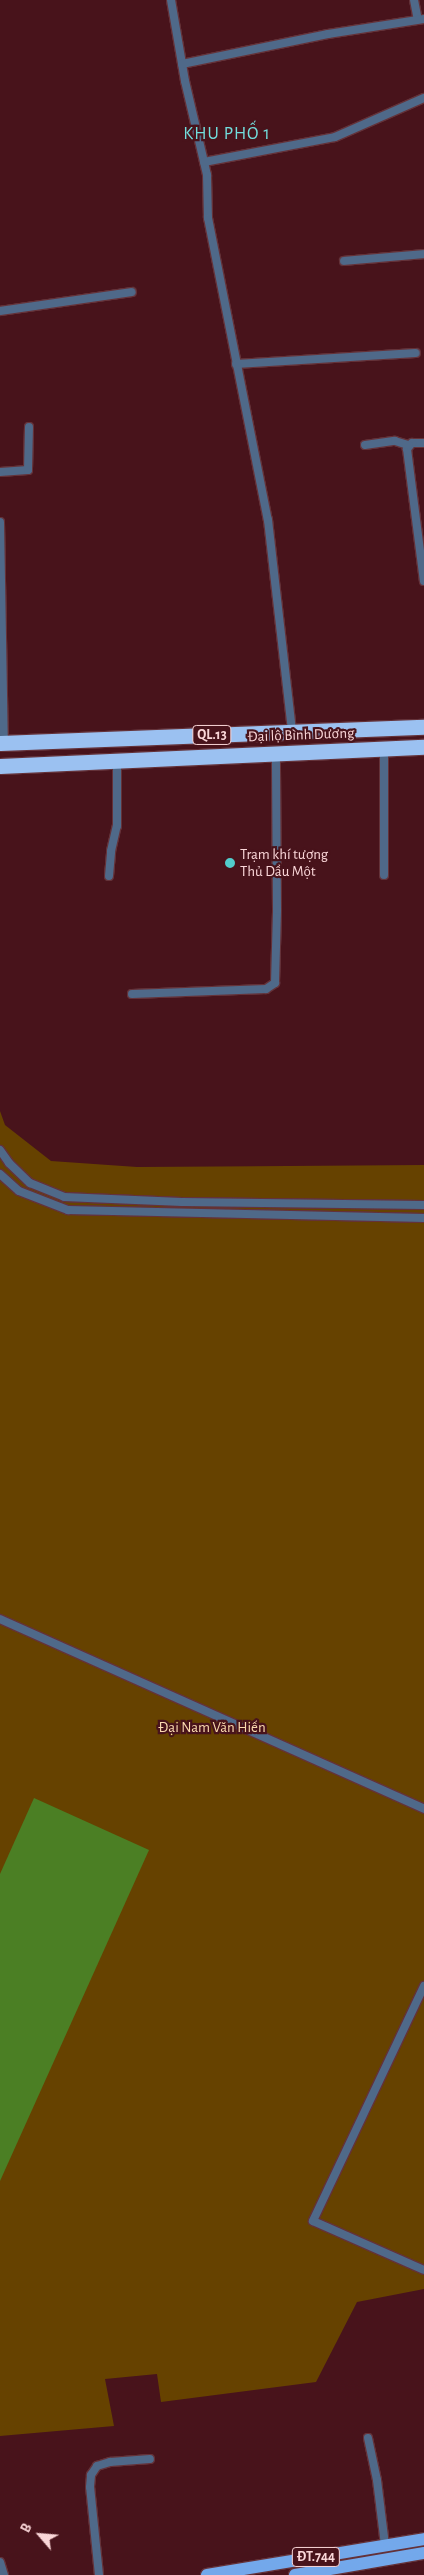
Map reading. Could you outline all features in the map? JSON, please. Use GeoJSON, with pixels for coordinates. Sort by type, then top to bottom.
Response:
{"type":"FeatureCollection","features":[{"type":"Feature","properties":{"kind":"highway","name":"Đại lộ Bình Dương"},"geometry":{"type":"LineString","coordinates":[[2,743],[424,727]]}},
{"type":"Feature","properties":{"kind":"highway","name":"Đại lộ Bình Dương"},"geometry":{"type":"LineString","coordinates":[[0,766],[424,747]]}},
{"type":"Feature","properties":{"kind":"main road","name":"ĐT.744"},"geometry":{"type":"LineString","coordinates":[[207,2575],[246,2572],[424,2538]]}},
{"type":"Feature","properties":{"kind":"main road","name":"ĐT.744"},"geometry":{"type":"LineString","coordinates":[[295,2575],[335,2572],[424,2553]]}},
{"type":"Feature","properties":{"kind":"street"},"geometry":{"type":"LineString","coordinates":[[171,0],[182,64],[207,175],[208,218],[268,520],[292,731]]}},
{"type":"Feature","properties":{"kind":"street"},"geometry":{"type":"LineString","coordinates":[[182,64],[328,34],[421,20],[414,0]]}},
{"type":"Feature","properties":{"kind":"street"},"geometry":{"type":"LineString","coordinates":[[204,162],[335,137],[424,98]]}},
{"type":"Feature","properties":{"kind":"street"},"geometry":{"type":"LineString","coordinates":[[344,261],[424,254]]}},
{"type":"Feature","properties":{"kind":"street"},"geometry":{"type":"LineString","coordinates":[[0,311],[132,292]]}},
{"type":"Feature","properties":{"kind":"street"},"geometry":{"type":"LineString","coordinates":[[236,364],[416,353]]}},
{"type":"Feature","properties":{"kind":"street"},"geometry":{"type":"LineString","coordinates":[[0,472],[28,470],[29,427]]}},
{"type":"Feature","properties":{"kind":"street"},"geometry":{"type":"LineString","coordinates":[[364,445],[395,441],[408,446]]}},
{"type":"Feature","properties":{"kind":"street"},"geometry":{"type":"LineString","coordinates":[[408,446],[412,443],[424,443]]}},
{"type":"Feature","properties":{"kind":"street"},"geometry":{"type":"LineString","coordinates":[[408,446],[424,581]]}},
{"type":"Feature","properties":{"kind":"street"},"geometry":{"type":"LineString","coordinates":[[0,522],[2,743]]}},
{"type":"Feature","properties":{"kind":"street"},"geometry":{"type":"LineString","coordinates":[[384,749],[384,875]]}},
{"type":"Feature","properties":{"kind":"street"},"geometry":{"type":"LineString","coordinates":[[132,994],[266,989],[275,983],[278,910],[276,754]]}},
{"type":"Feature","properties":{"kind":"street"},"geometry":{"type":"LineString","coordinates":[[109,876],[111,851],[117,826],[118,760]]}},
{"type":"Feature","properties":{"kind":"street"},"geometry":{"type":"LineString","coordinates":[[0,1150],[9,1163],[30,1183],[64,1197],[182,1202],[424,1205]]}},
{"type":"Feature","properties":{"kind":"street"},"geometry":{"type":"LineString","coordinates":[[0,1174],[19,1191],[68,1210],[424,1218]]}},
{"type":"Feature","properties":{"kind":"street"},"geometry":{"type":"LineString","coordinates":[[0,1619],[424,1809]]}},
{"type":"Feature","properties":{"kind":"street"},"geometry":{"type":"LineString","coordinates":[[424,1986],[312,2221],[424,2270]]}},
{"type":"Feature","properties":{"kind":"street"},"geometry":{"type":"LineString","coordinates":[[368,2438],[377,2480],[385,2545]]}},
{"type":"Feature","properties":{"kind":"street"},"geometry":{"type":"LineString","coordinates":[[99,2575],[90,2487],[91,2475],[97,2466],[110,2462],[150,2459]]}},
{"type":"Feature","properties":{"kind":"street"},"geometry":{"type":"LineString","coordinates":[[0,2562],[4,2575]]}},
{"type":"Feature","properties":{"kind":"green space","name":"Đại Nam Văn Hiến"},"geometry":{"type":"Polygon","coordinates":[[[0,1111],[5,1125],[51,1161],[137,1167],[424,1165],[424,2289],[357,2302],[316,2382],[161,2402],[157,2374],[105,2379],[114,2426],[0,2436],[0,1111]]]}},
{"type":"Feature","properties":{"kind":"shaded area"},"geometry":{"type":"Polygon","coordinates":[[[34,1798],[149,1850],[0,2181],[0,1874],[34,1798]]]}},
{"type":"Feature","properties":{"kind":"place","name":"Trạm khí tượng Thủ Dầu Một"},"geometry":{"type":"Point","coordinates":[230,863]}},
{"type":"Feature","properties":{"kind":"district","name":"KHU PHỐ 1"},"geometry":{"type":"Point","coordinates":[227,134]}}]}
